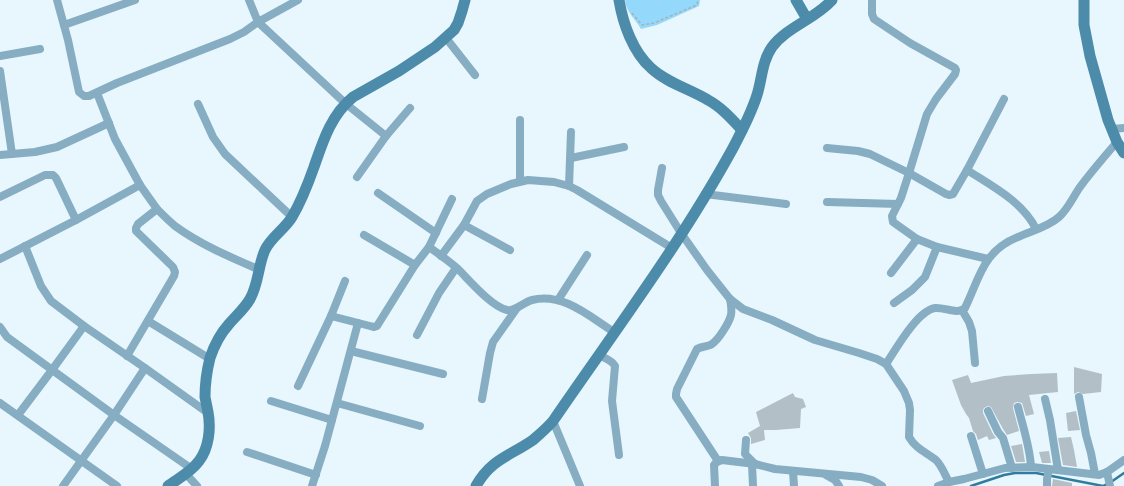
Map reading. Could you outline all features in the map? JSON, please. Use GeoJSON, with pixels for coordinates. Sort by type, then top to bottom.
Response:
{"type":"FeatureCollection","features":[{"type":"Feature","properties":{"kind":"street"},"geometry":{"type":"LineString","coordinates":[[57,0],[79,92],[84,96],[97,93],[117,83],[230,39],[298,0]]}},
{"type":"Feature","properties":{"kind":"street"},"geometry":{"type":"LineString","coordinates":[[64,25],[135,0]]}},
{"type":"Feature","properties":{"kind":"street"},"geometry":{"type":"LineString","coordinates":[[249,0],[258,22],[345,103],[386,136]]}},
{"type":"Feature","properties":{"kind":"street"},"geometry":{"type":"LineString","coordinates":[[168,486],[189,472],[201,457],[207,442],[209,430],[205,399],[210,359],[222,332],[250,300],[257,281],[265,250],[292,217],[308,184],[328,130],[337,114],[345,103],[424,55],[446,38],[458,23],[465,0]]}},
{"type":"Feature","properties":{"kind":"street"},"geometry":{"type":"LineString","coordinates":[[620,0],[624,21],[628,32],[636,48],[651,68],[660,75],[716,105],[742,130]]}},
{"type":"Feature","properties":{"kind":"street"},"geometry":{"type":"LineString","coordinates":[[796,0],[807,19]]}},
{"type":"Feature","properties":{"kind":"street"},"geometry":{"type":"LineString","coordinates":[[476,486],[483,475],[494,464],[504,456],[531,441],[553,421],[672,248],[732,148],[749,117],[764,64],[773,46],[782,37],[821,10],[832,0]]}},
{"type":"Feature","properties":{"kind":"street"},"geometry":{"type":"LineString","coordinates":[[872,0],[872,14],[874,19],[910,43],[955,68],[956,70],[955,74],[936,99],[927,114],[901,198],[892,216],[893,222],[917,239],[937,247],[988,259]]}},
{"type":"Feature","properties":{"kind":"street"},"geometry":{"type":"LineString","coordinates":[[1084,0],[1084,25],[1087,41],[1105,108],[1117,142],[1124,153]]}},
{"type":"Feature","properties":{"kind":"street"},"geometry":{"type":"LineString","coordinates":[[446,38],[475,74]]}},
{"type":"Feature","properties":{"kind":"street"},"geometry":{"type":"LineString","coordinates":[[0,56],[40,49]]}},
{"type":"Feature","properties":{"kind":"street"},"geometry":{"type":"LineString","coordinates":[[0,71],[12,154]]}},
{"type":"Feature","properties":{"kind":"street"},"geometry":{"type":"LineString","coordinates":[[97,93],[115,139],[140,185],[157,209],[174,225],[208,247],[260,270]]}},
{"type":"Feature","properties":{"kind":"street"},"geometry":{"type":"LineString","coordinates":[[827,148],[870,154],[950,195],[955,192],[1004,99]]}},
{"type":"Feature","properties":{"kind":"street"},"geometry":{"type":"LineString","coordinates":[[198,104],[213,137],[225,154],[292,217]]}},
{"type":"Feature","properties":{"kind":"street"},"geometry":{"type":"LineString","coordinates":[[357,177],[386,136],[410,108]]}},
{"type":"Feature","properties":{"kind":"street"},"geometry":{"type":"LineString","coordinates":[[520,120],[520,181]]}},
{"type":"Feature","properties":{"kind":"street"},"geometry":{"type":"LineString","coordinates":[[0,155],[35,152],[57,147],[109,123]]}},
{"type":"Feature","properties":{"kind":"street"},"geometry":{"type":"LineString","coordinates":[[1112,129],[1124,128]]}},
{"type":"Feature","properties":{"kind":"street"},"geometry":{"type":"LineString","coordinates":[[570,186],[571,132]]}},
{"type":"Feature","properties":{"kind":"street"},"geometry":{"type":"LineString","coordinates":[[886,364],[914,324],[927,311],[942,308],[958,311],[965,308],[978,278],[988,259],[996,249],[1007,241],[1047,225],[1059,218],[1080,188],[1117,142]]}},
{"type":"Feature","properties":{"kind":"street"},"geometry":{"type":"LineString","coordinates":[[570,158],[624,147]]}},
{"type":"Feature","properties":{"kind":"street"},"geometry":{"type":"LineString","coordinates":[[662,168],[658,186],[658,195],[661,201],[707,270],[730,299],[743,310],[777,322],[815,340],[877,359],[886,364],[904,391],[909,403],[909,437],[919,449],[937,461],[949,482]]}},
{"type":"Feature","properties":{"kind":"street"},"geometry":{"type":"LineString","coordinates":[[967,170],[1000,191],[1031,219],[1036,229]]}},
{"type":"Feature","properties":{"kind":"street"},"geometry":{"type":"LineString","coordinates":[[0,197],[44,175],[53,175],[56,178],[76,220]]}},
{"type":"Feature","properties":{"kind":"street"},"geometry":{"type":"LineString","coordinates":[[441,256],[464,225],[477,201],[487,194],[520,181],[536,180],[570,186],[672,248]]}},
{"type":"Feature","properties":{"kind":"street"},"geometry":{"type":"LineString","coordinates":[[0,258],[76,220],[140,185]]}},
{"type":"Feature","properties":{"kind":"street"},"geometry":{"type":"LineString","coordinates":[[378,192],[436,233]]}},
{"type":"Feature","properties":{"kind":"street"},"geometry":{"type":"LineString","coordinates":[[705,194],[786,204]]}},
{"type":"Feature","properties":{"kind":"street"},"geometry":{"type":"LineString","coordinates":[[331,316],[374,327],[377,326],[415,265],[429,247],[452,198]]}},
{"type":"Feature","properties":{"kind":"street"},"geometry":{"type":"LineString","coordinates":[[827,202],[898,204]]}},
{"type":"Feature","properties":{"kind":"street"},"geometry":{"type":"LineString","coordinates":[[127,356],[148,322],[175,272],[173,267],[136,231],[138,224],[157,209]]}},
{"type":"Feature","properties":{"kind":"street"},"geometry":{"type":"LineString","coordinates":[[464,225],[510,250]]}},
{"type":"Feature","properties":{"kind":"street"},"geometry":{"type":"LineString","coordinates":[[364,235],[415,265]]}},
{"type":"Feature","properties":{"kind":"street"},"geometry":{"type":"LineString","coordinates":[[891,273],[917,239]]}},
{"type":"Feature","properties":{"kind":"street"},"geometry":{"type":"LineString","coordinates":[[25,246],[41,286],[46,294],[59,307],[208,413]]}},
{"type":"Feature","properties":{"kind":"street"},"geometry":{"type":"LineString","coordinates":[[429,247],[502,308],[512,310],[532,300],[552,298],[572,306],[614,332]]}},
{"type":"Feature","properties":{"kind":"street"},"geometry":{"type":"LineString","coordinates":[[894,303],[912,290],[925,277],[937,247]]}},
{"type":"Feature","properties":{"kind":"street"},"geometry":{"type":"LineString","coordinates":[[558,300],[587,255]]}},
{"type":"Feature","properties":{"kind":"street"},"geometry":{"type":"LineString","coordinates":[[417,335],[439,293],[456,268]]}},
{"type":"Feature","properties":{"kind":"street"},"geometry":{"type":"LineString","coordinates":[[298,386],[331,316],[345,281]]}},
{"type":"Feature","properties":{"kind":"street"},"geometry":{"type":"LineString","coordinates":[[718,461],[676,397],[676,394],[677,389],[698,349],[700,347],[712,344],[723,330],[731,315],[732,310],[730,299]]}},
{"type":"Feature","properties":{"kind":"street"},"geometry":{"type":"LineString","coordinates":[[482,399],[493,342],[519,306]]}},
{"type":"Feature","properties":{"kind":"street"},"geometry":{"type":"LineString","coordinates":[[962,310],[972,331],[975,363]]}},
{"type":"Feature","properties":{"kind":"street"},"geometry":{"type":"LineString","coordinates":[[148,322],[210,359]]}},
{"type":"Feature","properties":{"kind":"street"},"geometry":{"type":"LineString","coordinates":[[312,486],[332,420],[358,323]]}},
{"type":"Feature","properties":{"kind":"street"},"geometry":{"type":"LineString","coordinates":[[18,415],[84,326]]}},
{"type":"Feature","properties":{"kind":"street"},"geometry":{"type":"LineString","coordinates":[[0,327],[7,338],[114,415],[189,472],[197,486]]}},
{"type":"Feature","properties":{"kind":"street"},"geometry":{"type":"LineString","coordinates":[[351,351],[443,374]]}},
{"type":"Feature","properties":{"kind":"street"},"geometry":{"type":"LineString","coordinates":[[599,355],[614,363],[612,401],[619,455]]}},
{"type":"Feature","properties":{"kind":"street"},"geometry":{"type":"LineString","coordinates":[[63,486],[114,415],[145,368]]}},
{"type":"Feature","properties":{"kind":"street"},"geometry":{"type":"LineString","coordinates":[[1079,397],[1095,474]]}},
{"type":"Feature","properties":{"kind":"street"},"geometry":{"type":"LineString","coordinates":[[1045,399],[1050,420],[1050,476]]}},
{"type":"Feature","properties":{"kind":"street"},"geometry":{"type":"LineString","coordinates":[[271,401],[332,420]]}},
{"type":"Feature","properties":{"kind":"street"},"geometry":{"type":"LineString","coordinates":[[337,402],[420,426]]}},
{"type":"Feature","properties":{"kind":"street"},"geometry":{"type":"LineString","coordinates":[[0,403],[117,486]]}},
{"type":"Feature","properties":{"kind":"street"},"geometry":{"type":"LineString","coordinates":[[1018,407],[1028,445],[1031,467]]}},
{"type":"Feature","properties":{"kind":"street"},"geometry":{"type":"LineString","coordinates":[[988,412],[998,432],[1003,438],[1012,468]]}},
{"type":"Feature","properties":{"kind":"street"},"geometry":{"type":"LineString","coordinates":[[553,421],[580,486]]}},
{"type":"Feature","properties":{"kind":"street"},"geometry":{"type":"LineString","coordinates":[[971,436],[983,474]]}},
{"type":"Feature","properties":{"kind":"street"},"geometry":{"type":"LineString","coordinates":[[746,440],[745,454],[754,464],[753,486]]}},
{"type":"Feature","properties":{"kind":"street"},"geometry":{"type":"LineString","coordinates":[[247,452],[316,475]]}},
{"type":"Feature","properties":{"kind":"street"},"geometry":{"type":"LineString","coordinates":[[715,486],[714,465],[718,461],[722,460],[754,464],[775,469],[862,477],[872,480],[882,486]]}},
{"type":"Feature","properties":{"kind":"street"},"geometry":{"type":"LineString","coordinates":[[938,486],[1000,469],[1012,468],[1031,467],[1050,476],[1107,474],[1124,460]]}},
{"type":"Feature","properties":{"kind":"street"},"geometry":{"type":"LineString","coordinates":[[793,471],[794,486]]}},
{"type":"Feature","properties":{"kind":"street"},"geometry":{"type":"LineString","coordinates":[[821,474],[835,480],[839,486]]}},
{"type":"Feature","properties":{"kind":"street"},"geometry":{"type":"LineString","coordinates":[[1107,474],[1110,486]]}},
{"type":"Feature","properties":{"kind":"path"},"geometry":{"type":"LineString","coordinates":[[632,12],[642,25],[654,23],[697,5],[698,0]]}},
{"type":"Feature","properties":{"kind":"shaded area"},"geometry":{"type":"Polygon","coordinates":[[[625,0],[700,0],[699,6],[657,25],[641,29],[625,4],[625,0]]]}},
{"type":"Feature","properties":{"kind":"building"},"geometry":{"type":"Polygon","coordinates":[[[1074,367],[1102,374],[1101,392],[1083,394],[1078,392],[1074,394],[1074,367]]]}},
{"type":"Feature","properties":{"kind":"building"},"geometry":{"type":"Polygon","coordinates":[[[1057,373],[1058,392],[1029,395],[1034,414],[1026,416],[1022,403],[1014,403],[1013,408],[1019,431],[1007,435],[991,407],[988,406],[984,408],[983,413],[996,438],[989,440],[987,436],[978,440],[973,431],[969,418],[961,405],[952,380],[968,375],[971,383],[1004,376],[1057,373]]]}},
{"type":"Feature","properties":{"kind":"building"},"geometry":{"type":"Polygon","coordinates":[[[793,393],[795,397],[803,399],[806,407],[801,409],[800,428],[764,430],[765,440],[751,444],[751,438],[748,433],[760,426],[756,412],[793,393]]]}},
{"type":"Feature","properties":{"kind":"building"},"geometry":{"type":"Polygon","coordinates":[[[1076,411],[1080,430],[1068,431],[1066,413],[1076,411]]]}},
{"type":"Feature","properties":{"kind":"building"},"geometry":{"type":"Polygon","coordinates":[[[1071,437],[1077,467],[1063,465],[1058,438],[1071,437]]]}},
{"type":"Feature","properties":{"kind":"building"},"geometry":{"type":"Polygon","coordinates":[[[1022,444],[1025,462],[1016,462],[1011,446],[1022,444]]]}},
{"type":"Feature","properties":{"kind":"building"},"geometry":{"type":"Polygon","coordinates":[[[1049,451],[1051,463],[1042,463],[1039,452],[1049,451]]]}},
{"type":"Feature","properties":{"kind":"building"},"geometry":{"type":"Polygon","coordinates":[[[1053,479],[1072,483],[1072,486],[1052,486],[1053,479]]]}},
{"type":"Feature","properties":{"kind":"waterway"},"geometry":{"type":"LineString","coordinates":[[971,486],[1015,473],[1036,473],[1103,486],[1107,484]]}},
{"type":"Feature","properties":{"kind":"waterway"},"geometry":{"type":"LineString","coordinates":[[1111,482],[1124,473]]}}]}
